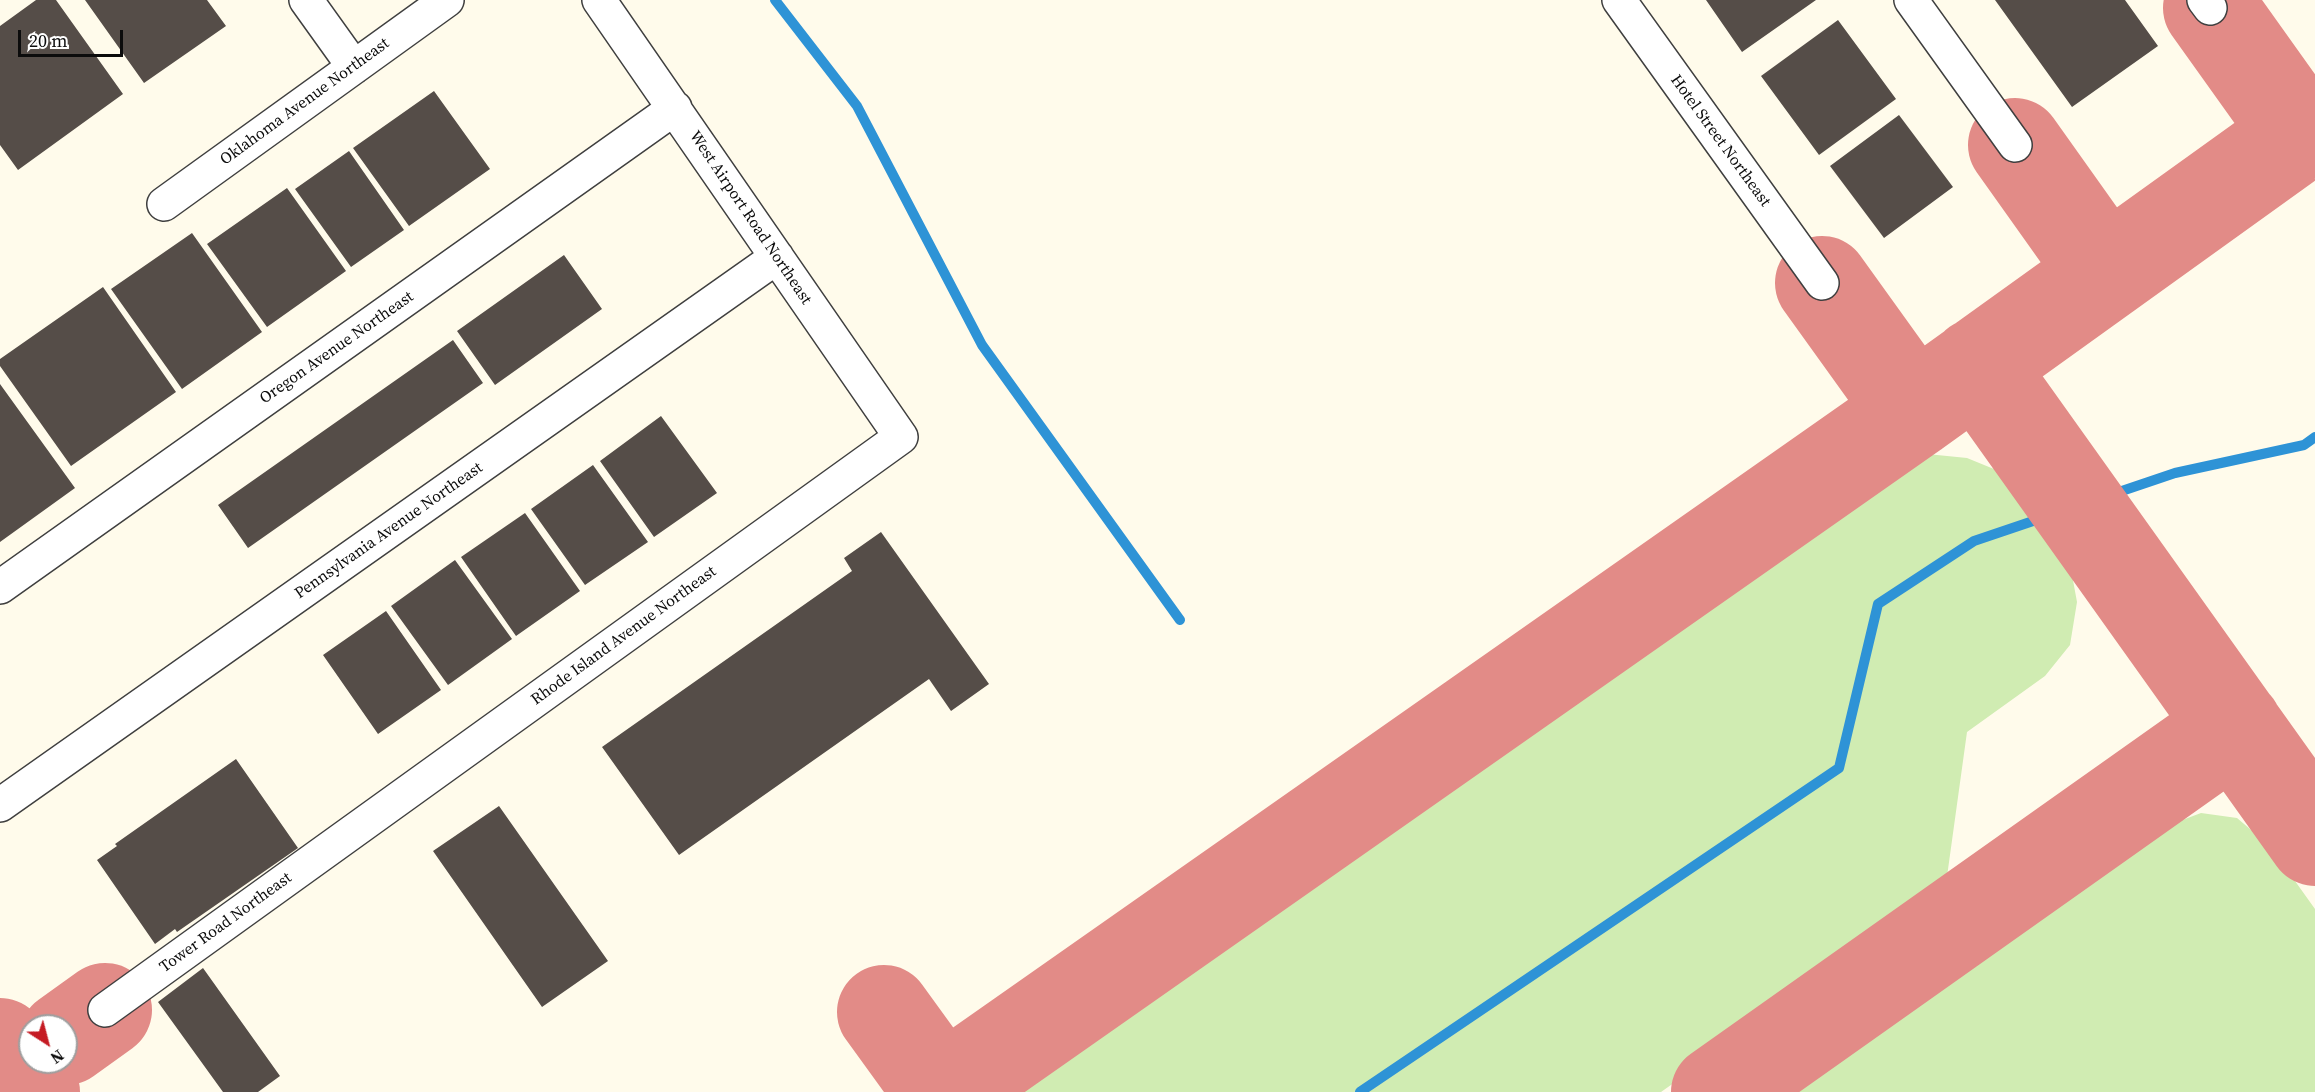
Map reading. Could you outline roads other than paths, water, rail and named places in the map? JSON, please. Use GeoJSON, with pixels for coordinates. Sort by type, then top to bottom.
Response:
{"type":"FeatureCollection","features":[{"type":"Feature","properties":{"kind":"lane"},"geometry":{"type":"LineString","coordinates":[[306,0],[354,67]]}},
{"type":"Feature","properties":{"kind":"lane","name":"Oklahoma Avenue Northeast"},"geometry":{"type":"LineString","coordinates":[[164,204],[447,0]]}},
{"type":"Feature","properties":{"kind":"lane","name":"West Airport Road Northeast"},"geometry":{"type":"LineString","coordinates":[[599,0],[901,437]]}},
{"type":"Feature","properties":{"kind":"lane","name":"Hotel Street Northeast"},"geometry":{"type":"LineString","coordinates":[[1619,0],[1822,283]]}},
{"type":"Feature","properties":{"kind":"lane"},"geometry":{"type":"LineString","coordinates":[[1911,0],[2015,146]]}},
{"type":"Feature","properties":{"kind":"lane","name":"Oregon Avenue Northeast"},"geometry":{"type":"LineString","coordinates":[[0,587],[675,108]]}},
{"type":"Feature","properties":{"kind":"lane","name":"Pennsylvania Avenue Northeast"},"geometry":{"type":"LineString","coordinates":[[0,805],[777,257]]}},
{"type":"Feature","properties":{"kind":"lane","name":"Rhode Island Avenue Northeast"},"geometry":{"type":"LineString","coordinates":[[347,836],[901,437]]}},
{"type":"Feature","properties":{"kind":"lane","name":"Tower Road Northeast"},"geometry":{"type":"LineString","coordinates":[[105,1010],[347,836]]}},
{"type":"Feature","properties":{"kind":"waterway"},"geometry":{"type":"LineString","coordinates":[[775,0],[857,106],[982,345],[1180,620]]}},
{"type":"Feature","properties":{"kind":"waterway"},"geometry":{"type":"LineString","coordinates":[[1360,1092],[1839,768],[1878,604],[1974,541],[2175,473],[2304,445],[2315,437]]}}]}
